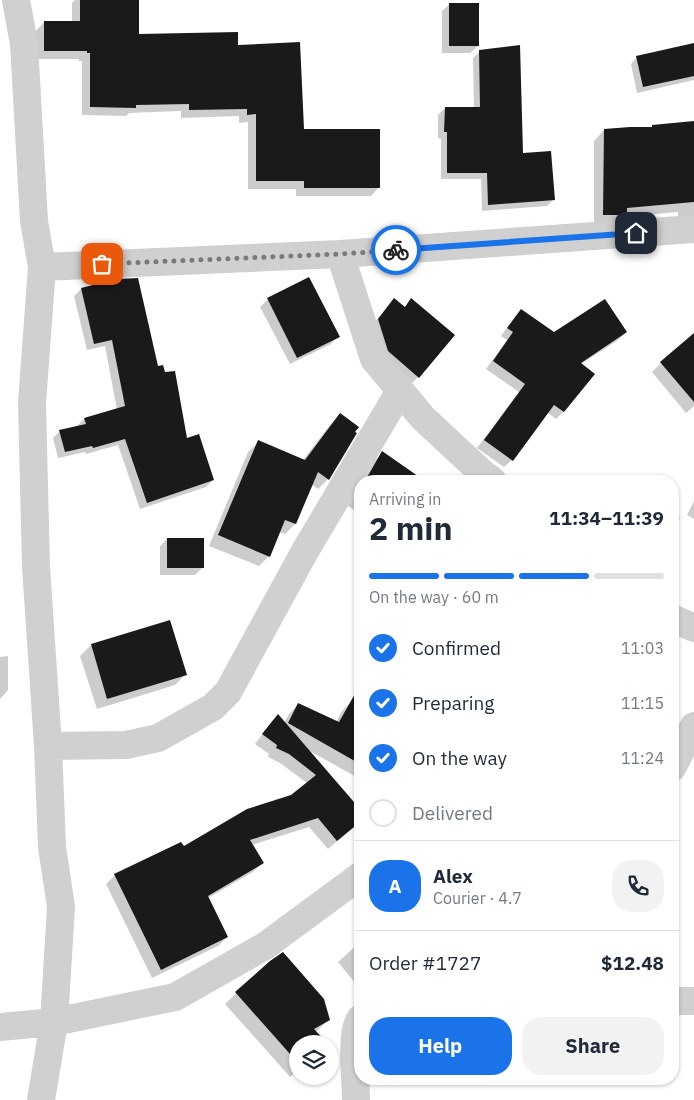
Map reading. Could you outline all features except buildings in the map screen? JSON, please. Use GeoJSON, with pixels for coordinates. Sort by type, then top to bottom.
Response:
{"type":"FeatureCollection","features":[{"type":"Feature","properties":{"kind":"street"},"geometry":{"type":"LineString","coordinates":[[16,0],[24,44],[34,221],[42,267],[32,403],[36,567],[48,746],[52,847],[61,907],[54,1022],[41,1100]]}},
{"type":"Feature","properties":{"kind":"street"},"geometry":{"type":"LineString","coordinates":[[42,267],[340,254],[694,229]]}},
{"type":"Feature","properties":{"kind":"street"},"geometry":{"type":"LineString","coordinates":[[340,254],[374,359],[423,418],[484,475]]}},
{"type":"Feature","properties":{"kind":"street"},"geometry":{"type":"LineString","coordinates":[[48,746],[126,745],[158,738],[213,707],[228,692],[305,550],[400,391]]}},
{"type":"Feature","properties":{"kind":"street"},"geometry":{"type":"LineString","coordinates":[[679,621],[694,628]]}},
{"type":"Feature","properties":{"kind":"street"},"geometry":{"type":"LineString","coordinates":[[679,755],[694,726]]}},
{"type":"Feature","properties":{"kind":"street"},"geometry":{"type":"LineString","coordinates":[[0,1027],[54,1022],[175,997],[265,946],[354,880]]}},
{"type":"Feature","properties":{"kind":"street"},"geometry":{"type":"LineString","coordinates":[[679,1001],[694,1001]]}},
{"type":"Feature","properties":{"kind":"street"},"geometry":{"type":"LineString","coordinates":[[356,1085],[356,1100]]}},
{"type":"Feature","properties":{"kind":"way so far"},"geometry":{"type":"LineString","coordinates":[[102,264],[396,250]]}},
{"type":"Feature","properties":{"kind":"route"},"geometry":{"type":"LineString","coordinates":[[396,250],[636,233]]}}]}
